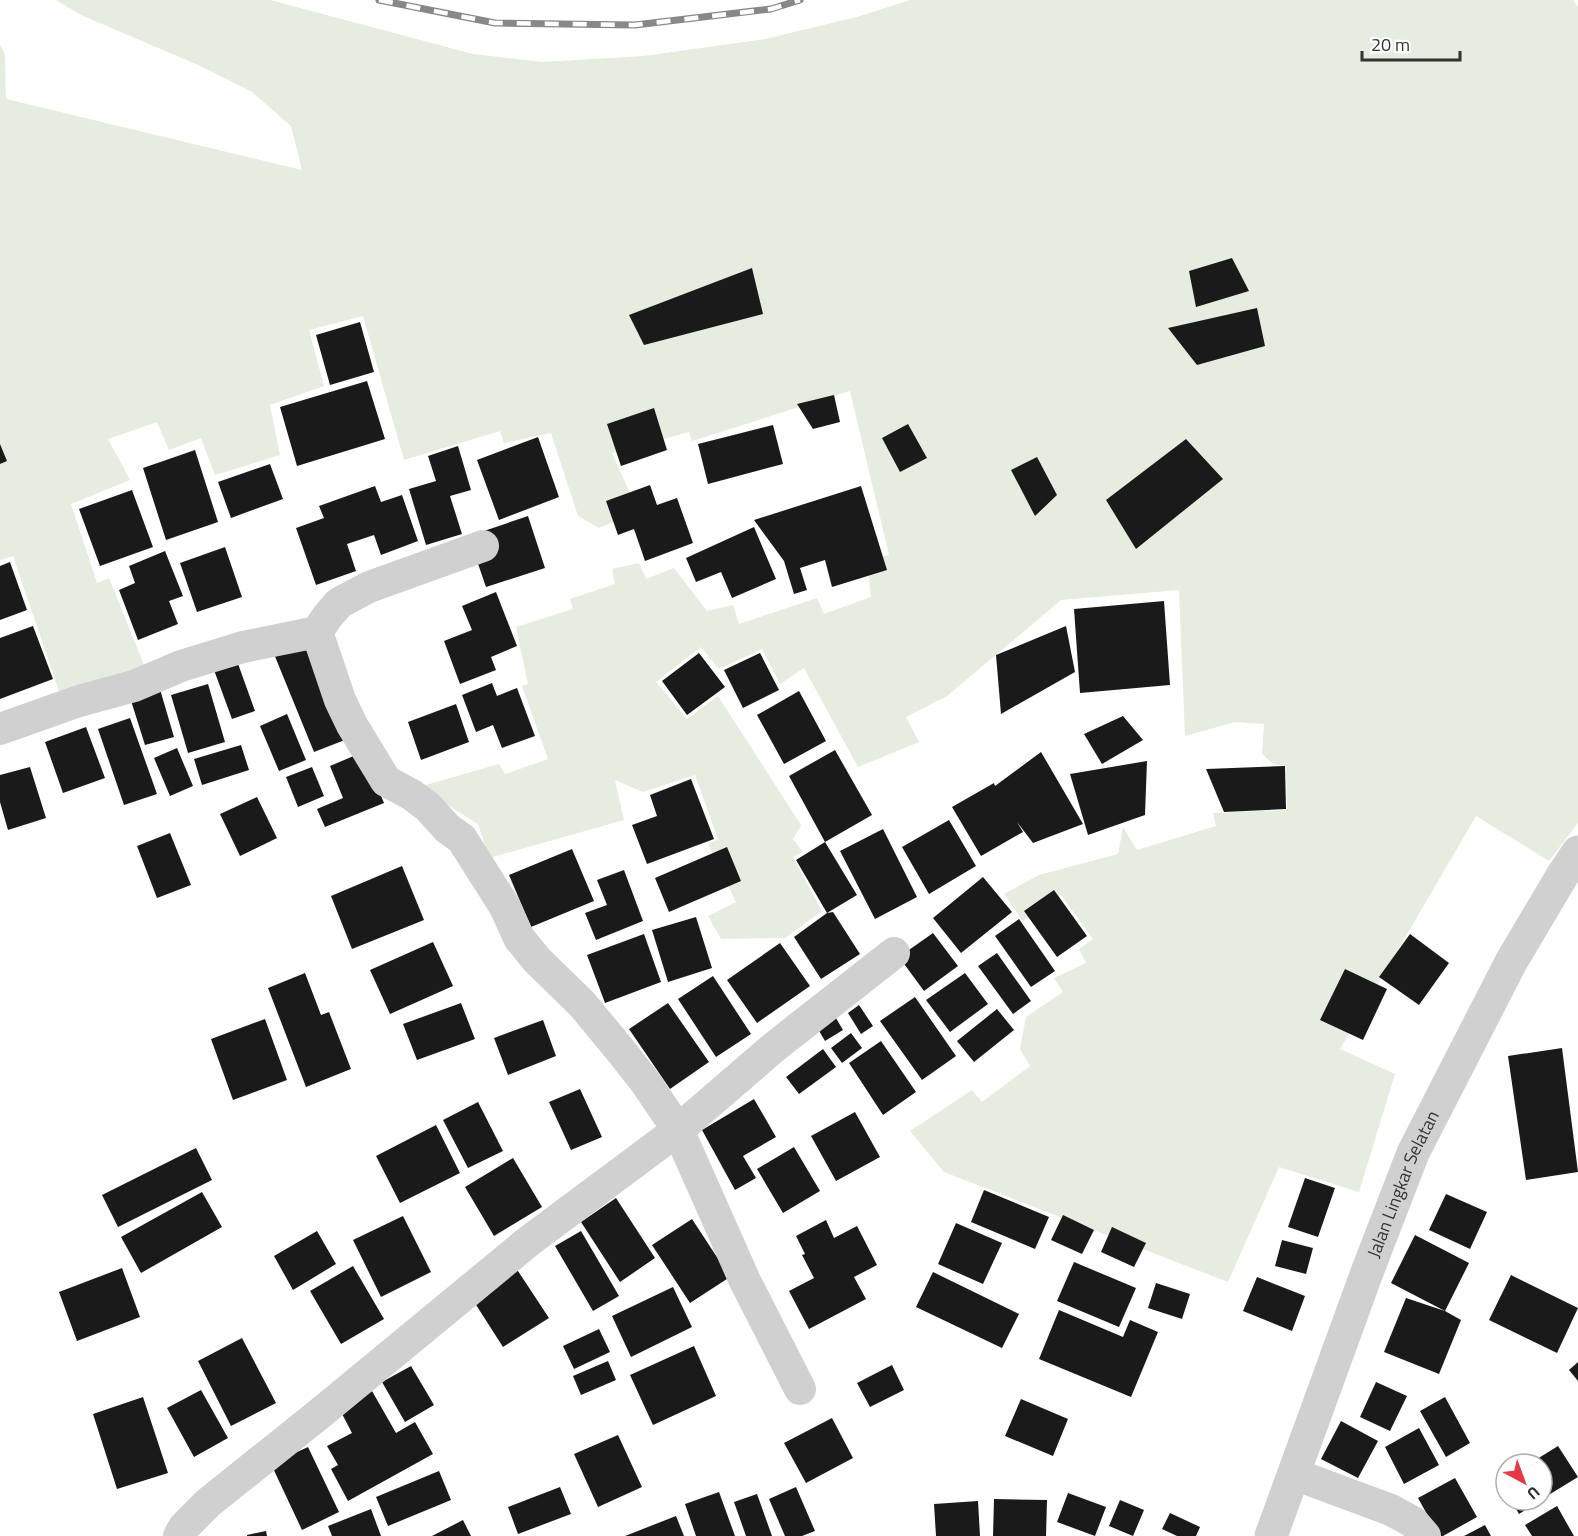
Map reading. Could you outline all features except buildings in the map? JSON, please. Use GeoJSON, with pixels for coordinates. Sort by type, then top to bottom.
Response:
{"type":"FeatureCollection","features":[{"type":"Feature","properties":{"kind":"street"},"geometry":{"type":"LineString","coordinates":[[0,729],[78,701],[134,686],[181,666],[232,650],[317,632],[339,603],[369,587],[483,546]]}},
{"type":"Feature","properties":{"kind":"street"},"geometry":{"type":"LineString","coordinates":[[317,632],[351,725],[386,781],[428,807],[447,828],[462,839],[505,907],[519,938],[537,960],[582,1004],[621,1051],[678,1130],[745,1281],[800,1389]]}},
{"type":"Feature","properties":{"kind":"street","name":"Jalan Lingkar Selatan"},"geometry":{"type":"LineString","coordinates":[[1271,1536],[1413,1153],[1511,962],[1578,852]]}},
{"type":"Feature","properties":{"kind":"street"},"geometry":{"type":"LineString","coordinates":[[179,1536],[183,1527],[208,1503],[529,1241],[678,1130],[773,1048],[894,953]]}},
{"type":"Feature","properties":{"kind":"street"},"geometry":{"type":"LineString","coordinates":[[1294,1474],[1391,1510],[1413,1522],[1425,1536]]}},
{"type":"Feature","properties":{"kind":"shaded area"},"geometry":{"type":"Polygon","coordinates":[[[56,0],[270,0],[473,54],[543,62],[643,56],[765,39],[857,17],[910,0],[1573,0],[1578,7],[1578,823],[1549,861],[1476,816],[1340,1049],[1395,1074],[1359,1192],[1279,1167],[1228,1282],[944,1172],[910,1131],[972,1090],[982,1102],[1030,1066],[1020,1049],[1026,1017],[1063,992],[1054,978],[1086,963],[1079,949],[1093,939],[1061,895],[1023,921],[1004,894],[1039,875],[1118,854],[1123,827],[1137,850],[1216,826],[1213,813],[1287,810],[1286,766],[1273,764],[1262,754],[1264,724],[1235,722],[1185,736],[1179,590],[1061,600],[947,696],[906,717],[919,742],[858,767],[804,668],[780,684],[762,649],[719,669],[701,647],[656,682],[687,719],[718,696],[801,825],[793,839],[803,852],[793,857],[822,911],[785,938],[721,939],[708,916],[736,902],[708,844],[718,839],[695,775],[643,792],[615,780],[624,820],[489,858],[478,824],[419,787],[499,764],[505,774],[548,759],[522,686],[528,684],[516,627],[573,609],[570,599],[615,584],[612,569],[639,563],[646,579],[674,568],[707,611],[733,605],[739,624],[817,598],[824,614],[871,597],[867,560],[889,555],[850,391],[692,441],[689,432],[612,453],[633,500],[618,520],[599,528],[578,516],[551,433],[504,443],[500,431],[404,460],[363,316],[309,330],[324,386],[270,405],[280,455],[215,475],[201,438],[169,450],[157,422],[108,439],[130,480],[71,504],[97,583],[109,578],[146,670],[61,697],[13,556],[0,560],[0,45],[5,55],[6,99],[302,170],[291,126],[252,92],[198,65],[81,15],[56,0]]]}},
{"type":"Feature","properties":{"kind":"railway"},"geometry":{"type":"LineString","coordinates":[[379,0],[495,23],[635,25],[771,9],[800,0]]}}]}
